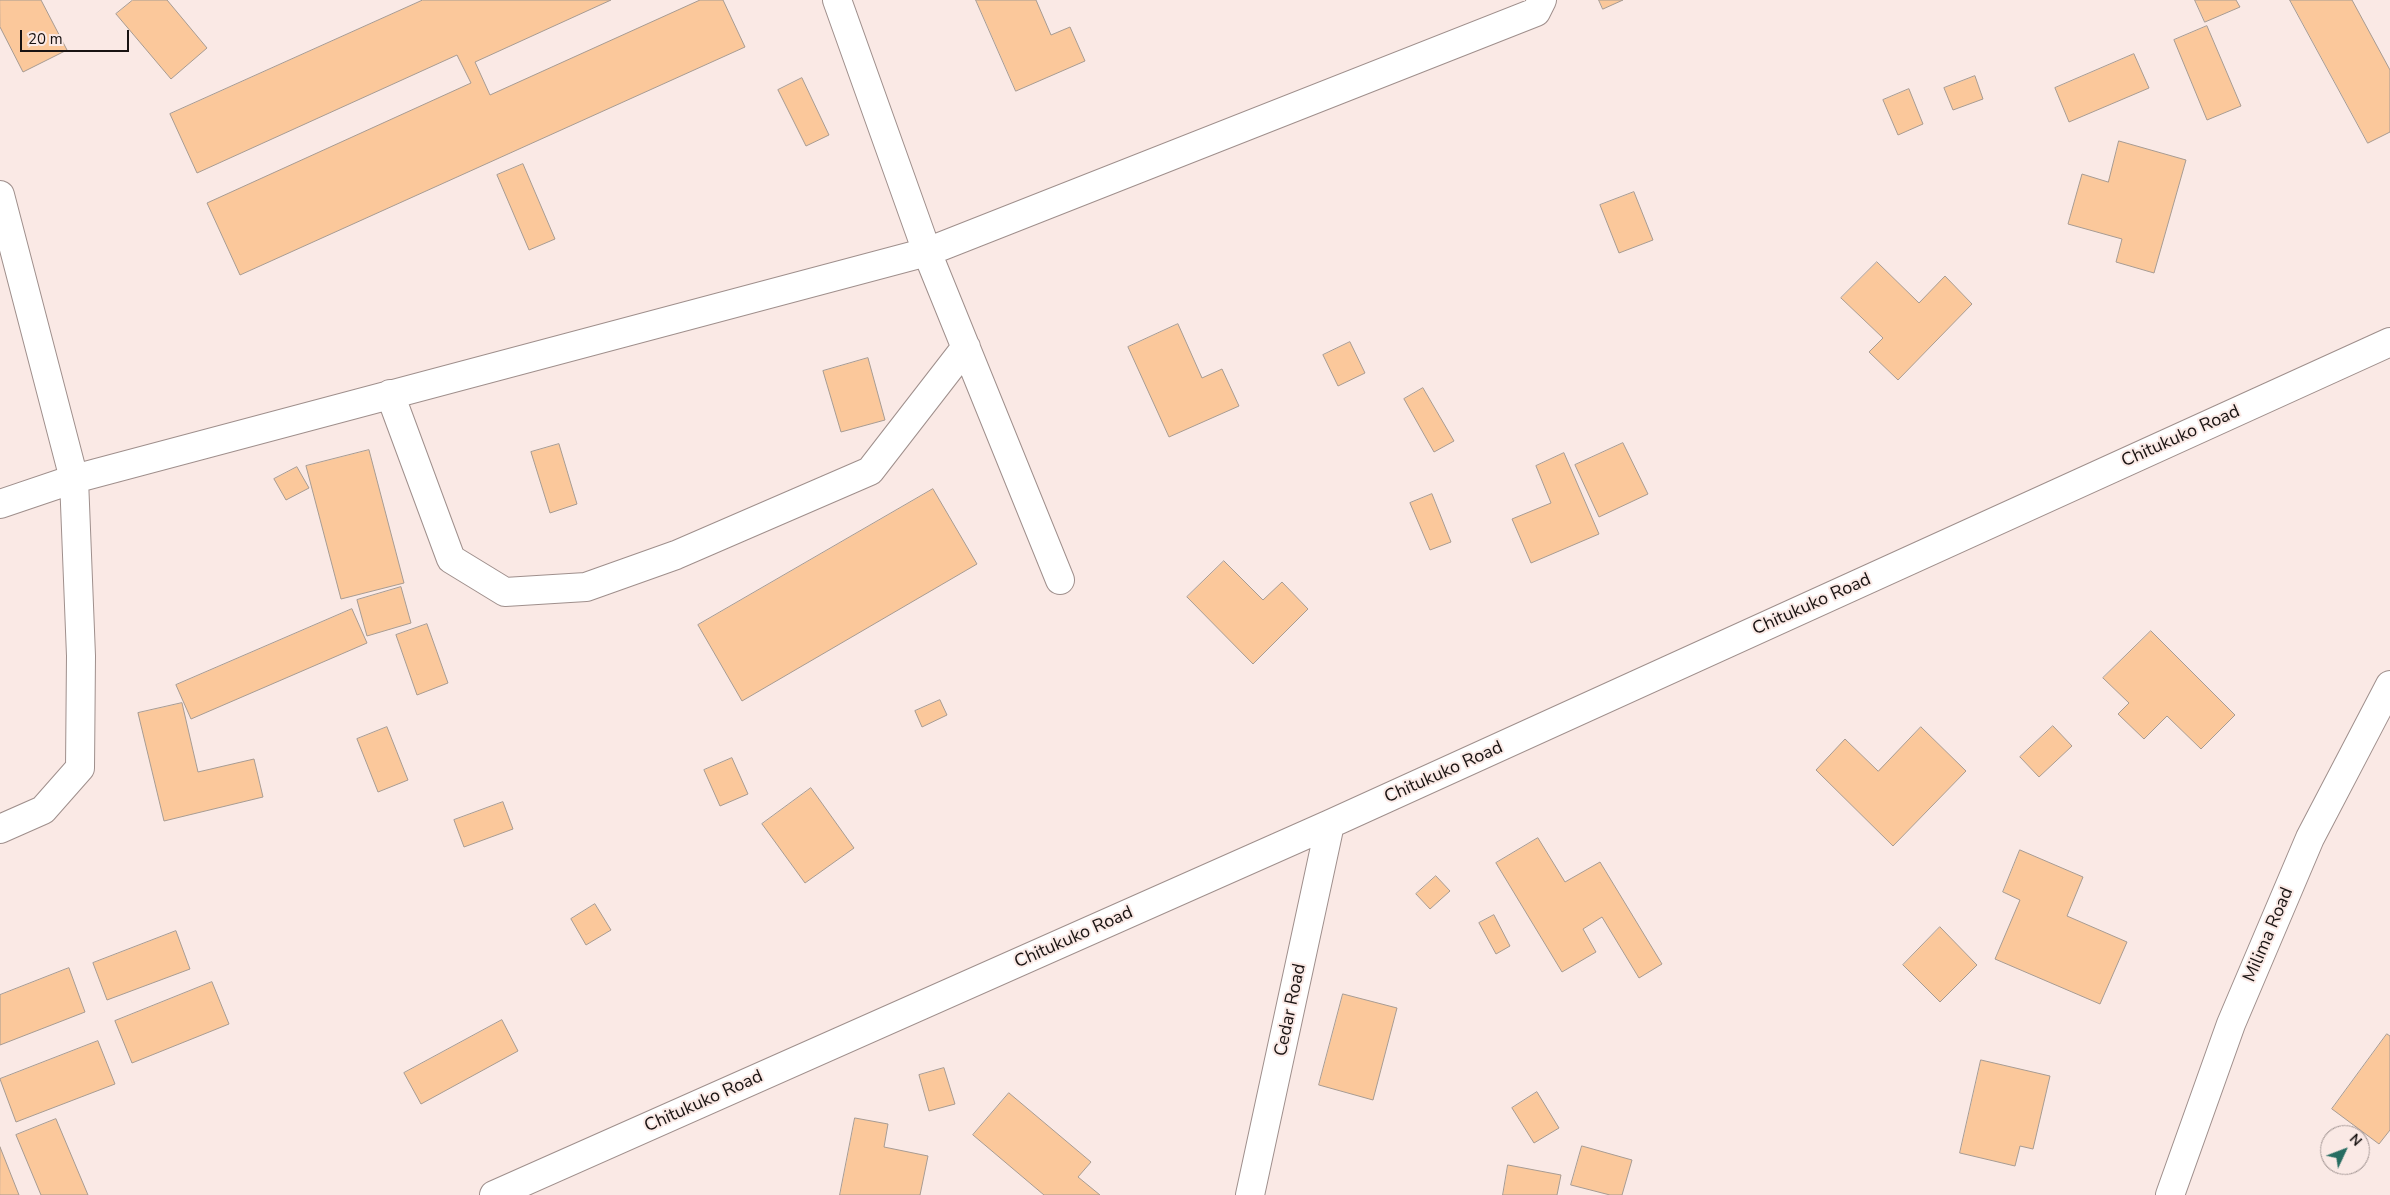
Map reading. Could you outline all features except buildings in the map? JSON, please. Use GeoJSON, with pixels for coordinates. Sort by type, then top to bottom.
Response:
{"type":"FeatureCollection","features":[{"type":"Feature","properties":{"kind":"street"},"geometry":{"type":"LineString","coordinates":[[837,0],[927,252],[1060,580]]}},
{"type":"Feature","properties":{"kind":"street"},"geometry":{"type":"LineString","coordinates":[[0,504],[74,479],[927,252],[1536,12],[1542,0]]}},
{"type":"Feature","properties":{"kind":"street"},"geometry":{"type":"LineString","coordinates":[[0,194],[74,479],[81,656],[80,768],[43,810],[0,828]]}},
{"type":"Feature","properties":{"kind":"street","name":"Chitukuko Road"},"geometry":{"type":"LineString","coordinates":[[494,1195],[1330,824],[2390,342]]}},
{"type":"Feature","properties":{"kind":"street"},"geometry":{"type":"LineString","coordinates":[[390,394],[451,559],[505,592],[586,587],[676,555],[870,471],[966,347]]}},
{"type":"Feature","properties":{"kind":"street","name":"Milima Road"},"geometry":{"type":"LineString","coordinates":[[2170,1195],[2231,1024],[2310,838],[2390,685]]}},
{"type":"Feature","properties":{"kind":"street","name":"Cedar Road"},"geometry":{"type":"LineString","coordinates":[[1250,1195],[1330,824]]}}]}
